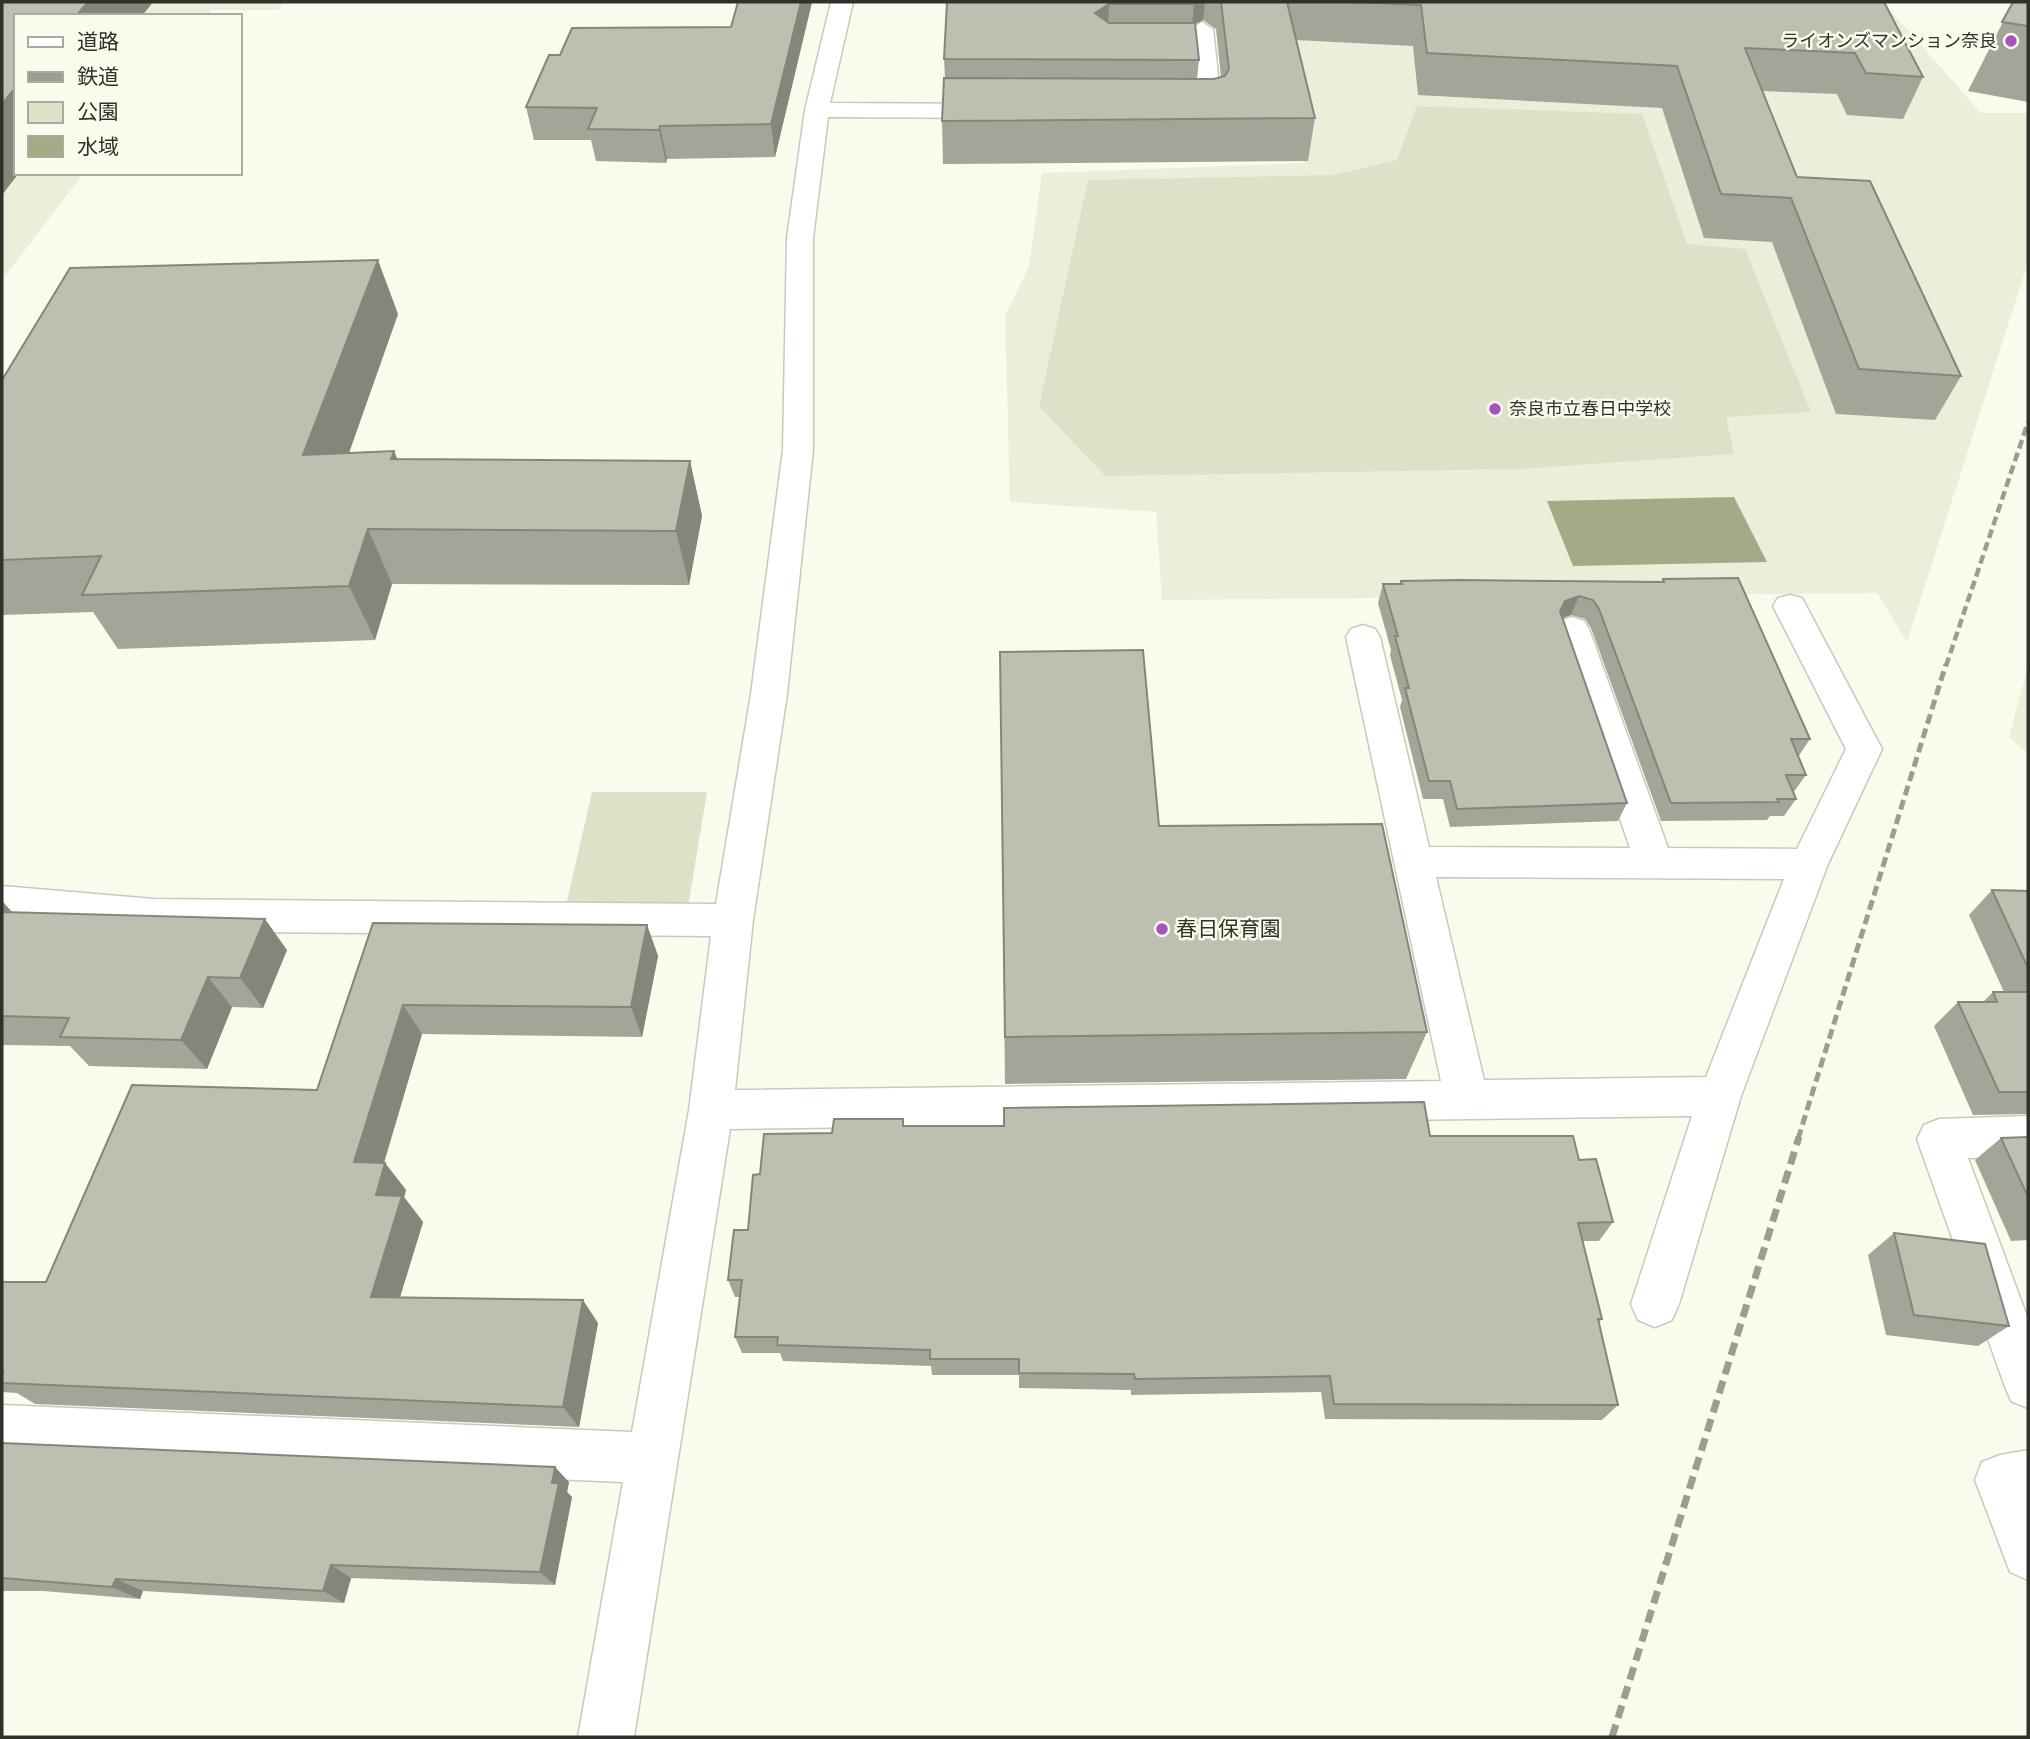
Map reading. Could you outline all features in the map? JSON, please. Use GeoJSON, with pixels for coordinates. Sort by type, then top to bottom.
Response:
{"type":"FeatureCollection","features":[{"type":"Feature","properties":{"kind":"street"},"geometry":{"type":"LineString","coordinates":[[606,1737],[650,1458],[711,1110],[733,920],[769,694],[797,450],[800,238],[817,110],[842,2]]}},
{"type":"Feature","properties":{"kind":"street"},"geometry":{"type":"LineString","coordinates":[[1169,111],[1210,111],[1202,29]]}},
{"type":"Feature","properties":{"kind":"street"},"geometry":{"type":"LineString","coordinates":[[1176,55],[1204,55]]}},
{"type":"Feature","properties":{"kind":"street"},"geometry":{"type":"LineString","coordinates":[[817,110],[1020,111]]}},
{"type":"Feature","properties":{"kind":"street"},"geometry":{"type":"LineString","coordinates":[[1655,1304],[1720,1096],[1809,864],[1864,749],[1790,606]]}},
{"type":"Feature","properties":{"kind":"street"},"geometry":{"type":"LineString","coordinates":[[1572,629],[1654,863]]}},
{"type":"Feature","properties":{"kind":"street"},"geometry":{"type":"LineString","coordinates":[[1363,637],[1411,862],[1467,1101]]}},
{"type":"Feature","properties":{"kind":"street"},"geometry":{"type":"LineString","coordinates":[[1411,862],[1809,864]]}},
{"type":"Feature","properties":{"kind":"street"},"geometry":{"type":"LineString","coordinates":[[2,902],[153,915],[733,920]]}},
{"type":"Feature","properties":{"kind":"street"},"geometry":{"type":"LineString","coordinates":[[711,1110],[1720,1096]]}},
{"type":"Feature","properties":{"kind":"street"},"geometry":{"type":"LineString","coordinates":[[2028,1136],[1939,1139],[2028,1384]]}},
{"type":"Feature","properties":{"kind":"street"},"geometry":{"type":"LineString","coordinates":[[2,1430],[650,1458]]}},
{"type":"Feature","properties":{"kind":"street"},"geometry":{"type":"LineString","coordinates":[[2028,1475],[2000,1480],[2028,1554]]}},
{"type":"Feature","properties":{"kind":"shaded area"},"geometry":{"type":"Polygon","coordinates":[[[2,2],[283,2],[279,10],[211,10],[208,14],[14,14],[14,175],[82,175],[2,280],[2,2]]]}},
{"type":"Feature","properties":{"kind":"shaded area","name":"奈良市立春日中学校"},"geometry":{"type":"Polygon","coordinates":[[[1272,2],[1883,2],[1981,113],[2028,113],[2028,262],[1907,642],[1877,593],[1162,600],[1156,512],[1010,502],[1005,316],[1029,266],[1042,173],[1304,163],[1272,2]]]}},
{"type":"Feature","properties":{"kind":"shaded area"},"geometry":{"type":"Polygon","coordinates":[[[2028,666],[2028,754],[2009,737],[2028,666]]]}},
{"type":"Feature","properties":{"kind":"green space"},"geometry":{"type":"Polygon","coordinates":[[[1417,106],[1642,114],[1687,244],[1745,249],[1811,412],[1726,417],[1734,454],[1520,469],[1105,476],[1039,406],[1088,180],[1334,175],[1397,160],[1417,106]]]}},
{"type":"Feature","properties":{"kind":"green space"},"geometry":{"type":"Polygon","coordinates":[[[592,792],[707,792],[686,919],[563,919],[592,792]]]}},
{"type":"Feature","properties":{"kind":"water"},"geometry":{"type":"Polygon","coordinates":[[[1734,497],[1767,562],[1573,566],[1547,501],[1734,497]]]}},
{"type":"Feature","properties":{"kind":"building"},"geometry":{"type":"Polygon","coordinates":[[[2,2],[88,2],[78,14],[14,14],[14,89],[2,104],[2,2]]]}},
{"type":"Feature","properties":{"kind":"building"},"geometry":{"type":"Polygon","coordinates":[[[738,2],[801,2],[771,124],[660,126],[659,130],[588,129],[597,108],[526,107],[549,55],[560,55],[572,28],[731,27],[738,2]]]}},
{"type":"Feature","properties":{"kind":"building"},"geometry":{"type":"Polygon","coordinates":[[[947,2],[1194,2],[1109,4],[1095,13],[1109,23],[1195,23],[1199,60],[944,59],[947,2]]]}},
{"type":"Feature","properties":{"kind":"building"},"geometry":{"type":"Polygon","coordinates":[[[1221,2],[1287,2],[1315,118],[942,121],[944,78],[1214,79],[1225,76],[1229,69],[1221,2]]]}},
{"type":"Feature","properties":{"kind":"building"},"geometry":{"type":"Polygon","coordinates":[[[1354,2],[1884,2],[1923,77],[1866,73],[1855,53],[1745,48],[1797,177],[1870,181],[1961,376],[1859,369],[1791,198],[1721,194],[1677,66],[1427,53],[1421,5],[1354,2]]]}},
{"type":"Feature","properties":{"kind":"building"},"geometry":{"type":"Polygon","coordinates":[[[2013,2],[2028,2],[2028,26],[2002,22],[2013,2]]]}},
{"type":"Feature","properties":{"kind":"building"},"geometry":{"type":"Polygon","coordinates":[[[378,260],[303,455],[394,451],[391,459],[690,461],[676,531],[368,529],[349,586],[82,595],[101,556],[2,560],[2,380],[70,268],[378,260]]]}},
{"type":"Feature","properties":{"kind":"building"},"geometry":{"type":"Polygon","coordinates":[[[1738,578],[1810,739],[1791,739],[1806,775],[1786,775],[1796,799],[1777,799],[1779,802],[1671,803],[1599,609],[1593,600],[1579,596],[1565,601],[1560,611],[1627,803],[1457,809],[1450,781],[1429,781],[1405,688],[1409,688],[1395,636],[1398,636],[1383,584],[1459,580],[1664,582],[1663,579],[1738,578]]]}},
{"type":"Feature","properties":{"kind":"building"},"geometry":{"type":"Polygon","coordinates":[[[1143,650],[1159,826],[1382,824],[1427,1032],[1005,1037],[1000,652],[1143,650]]]}},
{"type":"Feature","properties":{"kind":"building"},"geometry":{"type":"Polygon","coordinates":[[[1992,890],[2028,891],[2028,968],[1992,890]]]}},
{"type":"Feature","properties":{"kind":"building"},"geometry":{"type":"Polygon","coordinates":[[[2,912],[265,919],[240,978],[208,977],[181,1040],[60,1037],[69,1018],[2,1016],[2,912]]]}},
{"type":"Feature","properties":{"kind":"building"},"geometry":{"type":"Polygon","coordinates":[[[373,923],[647,925],[631,1007],[403,1005],[354,1162],[385,1163],[376,1195],[402,1196],[371,1297],[583,1300],[563,1407],[2,1383],[2,1282],[46,1282],[132,1085],[317,1090],[373,923]]]}},
{"type":"Feature","properties":{"kind":"building"},"geometry":{"type":"Polygon","coordinates":[[[1993,992],[2028,992],[2028,1092],[1999,1092],[1958,1002],[1997,1002],[1993,992]]]}},
{"type":"Feature","properties":{"kind":"building"},"geometry":{"type":"Polygon","coordinates":[[[1424,1102],[1430,1136],[1573,1136],[1579,1160],[1596,1159],[1613,1222],[1578,1223],[1602,1319],[1598,1319],[1618,1405],[1334,1404],[1330,1376],[1135,1379],[1134,1374],[1019,1373],[1019,1359],[930,1359],[930,1350],[777,1345],[778,1337],[735,1337],[742,1280],[728,1280],[734,1230],[748,1230],[753,1175],[760,1174],[764,1134],[832,1133],[834,1119],[903,1119],[903,1126],[1004,1126],[1004,1108],[1424,1102]]]}},
{"type":"Feature","properties":{"kind":"building"},"geometry":{"type":"Polygon","coordinates":[[[2028,1137],[2028,1197],[2001,1138],[2028,1137]]]}},
{"type":"Feature","properties":{"kind":"building"},"geometry":{"type":"Polygon","coordinates":[[[1894,1233],[1985,1244],[2009,1326],[1914,1315],[1894,1233]]]}},
{"type":"Feature","properties":{"kind":"building"},"geometry":{"type":"Polygon","coordinates":[[[2,1443],[555,1467],[552,1483],[559,1483],[540,1572],[331,1565],[323,1591],[116,1579],[112,1587],[2,1578],[2,1443]]]}},
{"type":"Feature","properties":{"kind":"railway"},"geometry":{"type":"LineString","coordinates":[[1946,666],[2028,422]]}},
{"type":"Feature","properties":{"kind":"railway"},"geometry":{"type":"LineString","coordinates":[[1798,1139],[1946,664]]}},
{"type":"Feature","properties":{"kind":"railway"},"geometry":{"type":"LineString","coordinates":[[1612,1737],[1799,1137]]}},
{"type":"Feature","properties":{"kind":"place","name":"ライオンズマンション奈良"},"geometry":{"type":"Point","coordinates":[2011,41]}},
{"type":"Feature","properties":{"kind":"place","name":"奈良市立春日中学校"},"geometry":{"type":"Point","coordinates":[1495,409]}},
{"type":"Feature","properties":{"kind":"place","name":"春日保育園"},"geometry":{"type":"Point","coordinates":[1162,929]}}]}
